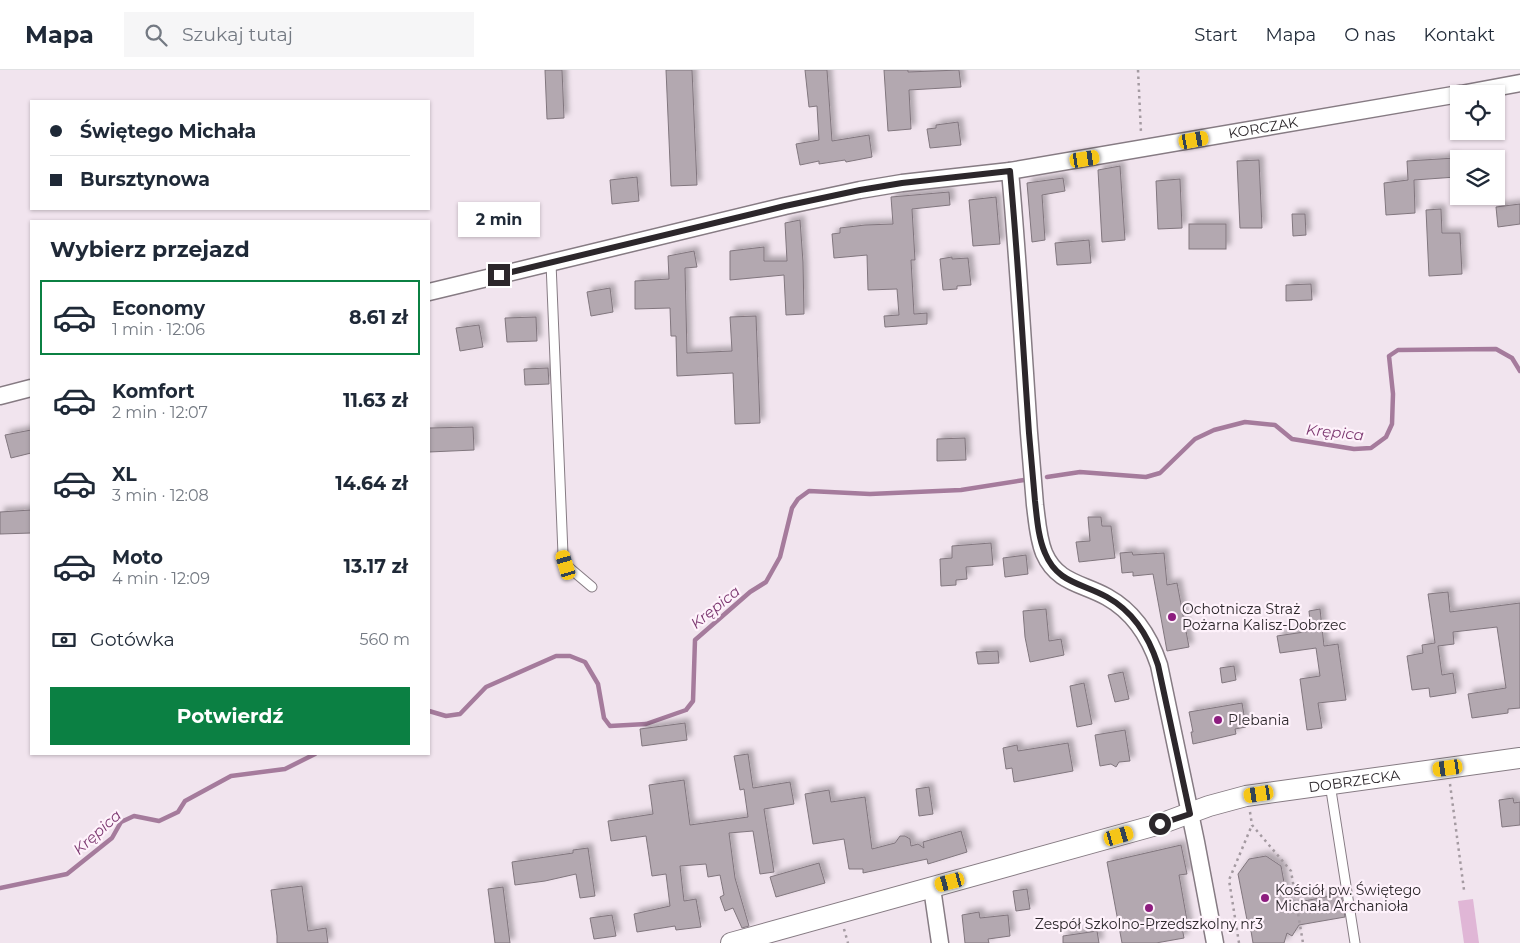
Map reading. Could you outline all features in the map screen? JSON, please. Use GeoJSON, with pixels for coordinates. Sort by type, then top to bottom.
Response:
{"type":"FeatureCollection","features":[{"type":"Feature","properties":{"kind":"street","name":"KORCZAK"},"geometry":{"type":"LineString","coordinates":[[1505,86],[1520,83]]}},
{"type":"Feature","properties":{"kind":"street","name":"KORCZAK"},"geometry":{"type":"LineString","coordinates":[[430,292],[785,206],[860,190],[902,183],[1010,171],[1142,150],[1450,96]]}},
{"type":"Feature","properties":{"kind":"street"},"geometry":{"type":"LineString","coordinates":[[1010,171],[1032,476],[1042,546],[1050,563],[1057,572],[1073,583],[1110,598],[1129,615],[1146,635],[1153,649],[1190,814],[1215,943]]}},
{"type":"Feature","properties":{"kind":"street"},"geometry":{"type":"LineString","coordinates":[[0,396],[30,388]]}},
{"type":"Feature","properties":{"kind":"street","name":"DOBRZECKA"},"geometry":{"type":"LineString","coordinates":[[732,943],[1152,827],[1218,803],[1246,796],[1520,758]]}},
{"type":"Feature","properties":{"kind":"street"},"geometry":{"type":"LineString","coordinates":[[932,888],[940,943]]}},
{"type":"Feature","properties":{"kind":"lane"},"geometry":{"type":"LineString","coordinates":[[551,262],[563,554],[566,565],[592,586]]}},
{"type":"Feature","properties":{"kind":"lane"},"geometry":{"type":"LineString","coordinates":[[1330,784],[1356,943]]}},
{"type":"Feature","properties":{"kind":"path"},"geometry":{"type":"LineString","coordinates":[[1138,70],[1142,150]]}},
{"type":"Feature","properties":{"kind":"path"},"geometry":{"type":"LineString","coordinates":[[1448,768],[1464,890]]}},
{"type":"Feature","properties":{"kind":"path"},"geometry":{"type":"LineString","coordinates":[[1246,796],[1252,825],[1291,871],[1302,942]]}},
{"type":"Feature","properties":{"kind":"path"},"geometry":{"type":"LineString","coordinates":[[1239,943],[1229,880],[1252,825]]}},
{"type":"Feature","properties":{"kind":"shaded area"},"geometry":{"type":"Polygon","coordinates":[[[1473,899],[1479,943],[1464,943],[1458,901],[1473,899]]]}},
{"type":"Feature","properties":{"kind":"building"},"geometry":{"type":"Polygon","coordinates":[[[545,70],[562,70],[564,118],[547,119],[545,70]]]}},
{"type":"Feature","properties":{"kind":"building"},"geometry":{"type":"Polygon","coordinates":[[[666,70],[692,70],[697,185],[671,186],[666,70]]]}},
{"type":"Feature","properties":{"kind":"building"},"geometry":{"type":"Polygon","coordinates":[[[805,70],[827,70],[832,141],[869,135],[872,157],[846,162],[845,160],[819,164],[819,161],[800,165],[796,144],[819,140],[817,106],[809,107],[805,70]]]}},
{"type":"Feature","properties":{"kind":"building"},"geometry":{"type":"Polygon","coordinates":[[[884,70],[908,70],[908,72],[959,70],[961,87],[909,90],[911,129],[888,131],[884,70]]]}},
{"type":"Feature","properties":{"kind":"building"},"geometry":{"type":"Polygon","coordinates":[[[958,122],[961,145],[930,148],[927,129],[936,128],[936,125],[958,122]]]}},
{"type":"Feature","properties":{"kind":"building"},"geometry":{"type":"Polygon","coordinates":[[[1450,158],[1450,177],[1414,180],[1415,213],[1386,215],[1384,183],[1408,180],[1407,161],[1450,158]]]}},
{"type":"Feature","properties":{"kind":"building"},"geometry":{"type":"Polygon","coordinates":[[[1259,160],[1262,228],[1240,228],[1237,161],[1259,160]]]}},
{"type":"Feature","properties":{"kind":"building"},"geometry":{"type":"Polygon","coordinates":[[[1120,166],[1125,240],[1102,242],[1098,170],[1120,166]]]}},
{"type":"Feature","properties":{"kind":"building"},"geometry":{"type":"Polygon","coordinates":[[[637,177],[639,201],[612,204],[610,180],[637,177]]]}},
{"type":"Feature","properties":{"kind":"building"},"geometry":{"type":"Polygon","coordinates":[[[1063,178],[1065,191],[1042,195],[1045,240],[1032,242],[1027,183],[1063,178]]]}},
{"type":"Feature","properties":{"kind":"building"},"geometry":{"type":"Polygon","coordinates":[[[1180,179],[1182,228],[1158,229],[1156,181],[1180,179]]]}},
{"type":"Feature","properties":{"kind":"building"},"geometry":{"type":"Polygon","coordinates":[[[949,192],[950,205],[912,209],[915,260],[911,260],[914,314],[927,313],[927,324],[885,327],[884,316],[899,315],[897,289],[868,290],[867,255],[834,258],[832,234],[840,233],[840,228],[893,224],[891,197],[949,192]]]}},
{"type":"Feature","properties":{"kind":"building"},"geometry":{"type":"Polygon","coordinates":[[[996,197],[1000,244],[973,246],[969,200],[996,197]]]}},
{"type":"Feature","properties":{"kind":"building"},"geometry":{"type":"Polygon","coordinates":[[[1520,204],[1520,224],[1498,227],[1496,207],[1520,204]]]}},
{"type":"Feature","properties":{"kind":"building"},"geometry":{"type":"Polygon","coordinates":[[[1441,209],[1442,233],[1460,233],[1462,274],[1429,276],[1426,210],[1441,209]]]}},
{"type":"Feature","properties":{"kind":"building"},"geometry":{"type":"Polygon","coordinates":[[[1292,214],[1305,214],[1306,235],[1293,236],[1292,214]]]}},
{"type":"Feature","properties":{"kind":"building"},"geometry":{"type":"Polygon","coordinates":[[[800,220],[804,314],[786,315],[784,275],[730,280],[730,251],[764,247],[764,261],[787,261],[785,223],[800,220]]]}},
{"type":"Feature","properties":{"kind":"building"},"geometry":{"type":"Polygon","coordinates":[[[1189,224],[1226,224],[1226,249],[1189,249],[1189,224]]]}},
{"type":"Feature","properties":{"kind":"building"},"geometry":{"type":"Polygon","coordinates":[[[1089,240],[1091,263],[1057,265],[1055,243],[1089,240]]]}},
{"type":"Feature","properties":{"kind":"building"},"geometry":{"type":"Polygon","coordinates":[[[694,251],[697,267],[685,268],[687,353],[732,351],[730,317],[756,316],[760,423],[735,424],[733,373],[677,376],[676,336],[671,336],[670,308],[635,309],[635,281],[669,279],[668,256],[694,251]]]}},
{"type":"Feature","properties":{"kind":"building"},"geometry":{"type":"Polygon","coordinates":[[[952,257],[952,259],[968,258],[971,285],[943,290],[940,259],[952,257]]]}},
{"type":"Feature","properties":{"kind":"building"},"geometry":{"type":"Polygon","coordinates":[[[1311,284],[1312,300],[1286,301],[1286,285],[1311,284]]]}},
{"type":"Feature","properties":{"kind":"building"},"geometry":{"type":"Polygon","coordinates":[[[610,288],[613,312],[591,316],[587,292],[610,288]]]}},
{"type":"Feature","properties":{"kind":"building"},"geometry":{"type":"Polygon","coordinates":[[[536,317],[537,341],[507,342],[505,318],[536,317]]]}},
{"type":"Feature","properties":{"kind":"building"},"geometry":{"type":"Polygon","coordinates":[[[479,325],[483,347],[460,351],[456,328],[479,325]]]}},
{"type":"Feature","properties":{"kind":"building"},"geometry":{"type":"Polygon","coordinates":[[[548,368],[549,384],[525,385],[524,369],[548,368]]]}},
{"type":"Feature","properties":{"kind":"building"},"geometry":{"type":"Polygon","coordinates":[[[473,427],[474,450],[430,452],[430,428],[473,427]]]}},
{"type":"Feature","properties":{"kind":"building"},"geometry":{"type":"Polygon","coordinates":[[[30,430],[30,453],[11,458],[5,435],[30,430]]]}},
{"type":"Feature","properties":{"kind":"building"},"geometry":{"type":"Polygon","coordinates":[[[965,438],[966,460],[937,461],[937,439],[965,438]]]}},
{"type":"Feature","properties":{"kind":"building"},"geometry":{"type":"Polygon","coordinates":[[[30,510],[30,533],[0,534],[0,512],[30,510]]]}},
{"type":"Feature","properties":{"kind":"building"},"geometry":{"type":"Polygon","coordinates":[[[1088,517],[1101,517],[1102,526],[1111,526],[1115,558],[1079,562],[1076,542],[1090,541],[1088,517]]]}},
{"type":"Feature","properties":{"kind":"building"},"geometry":{"type":"Polygon","coordinates":[[[991,543],[993,565],[966,567],[967,579],[956,580],[956,585],[941,586],[940,559],[952,558],[952,546],[991,543]]]}},
{"type":"Feature","properties":{"kind":"building"},"geometry":{"type":"Polygon","coordinates":[[[1132,552],[1133,555],[1164,553],[1167,585],[1177,583],[1189,647],[1167,651],[1153,574],[1133,576],[1133,572],[1122,573],[1120,553],[1132,552]]]}},
{"type":"Feature","properties":{"kind":"building"},"geometry":{"type":"Polygon","coordinates":[[[1026,555],[1028,574],[1005,577],[1003,558],[1026,555]]]}},
{"type":"Feature","properties":{"kind":"building"},"geometry":{"type":"Polygon","coordinates":[[[1448,592],[1450,612],[1520,603],[1520,708],[1508,709],[1508,713],[1472,718],[1468,694],[1506,688],[1497,627],[1453,632],[1454,644],[1438,646],[1442,675],[1453,673],[1456,693],[1430,697],[1429,688],[1412,690],[1407,656],[1423,653],[1422,645],[1435,643],[1428,594],[1448,592]]]}},
{"type":"Feature","properties":{"kind":"building"},"geometry":{"type":"Polygon","coordinates":[[[1046,609],[1049,641],[1061,639],[1064,655],[1030,662],[1025,637],[1023,611],[1046,609]]]}},
{"type":"Feature","properties":{"kind":"building"},"geometry":{"type":"Polygon","coordinates":[[[1320,609],[1324,646],[1338,644],[1346,700],[1318,703],[1322,728],[1307,730],[1300,679],[1320,676],[1316,648],[1280,653],[1277,636],[1311,631],[1309,611],[1320,609]]]}},
{"type":"Feature","properties":{"kind":"building"},"geometry":{"type":"Polygon","coordinates":[[[998,651],[999,663],[978,664],[976,652],[998,651]]]}},
{"type":"Feature","properties":{"kind":"building"},"geometry":{"type":"Polygon","coordinates":[[[1234,666],[1236,680],[1222,683],[1220,668],[1234,666]]]}},
{"type":"Feature","properties":{"kind":"building"},"geometry":{"type":"Polygon","coordinates":[[[1123,672],[1129,699],[1115,702],[1108,675],[1123,672]]]}},
{"type":"Feature","properties":{"kind":"building"},"geometry":{"type":"Polygon","coordinates":[[[1084,683],[1092,724],[1077,727],[1070,686],[1084,683]]]}},
{"type":"Feature","properties":{"kind":"building","name":"Plebania"},"geometry":{"type":"Polygon","coordinates":[[[1242,703],[1246,727],[1235,729],[1236,734],[1193,744],[1189,712],[1242,703]]]}},
{"type":"Feature","properties":{"kind":"building"},"geometry":{"type":"Polygon","coordinates":[[[685,723],[687,740],[642,746],[640,729],[685,723]]]}},
{"type":"Feature","properties":{"kind":"building"},"geometry":{"type":"Polygon","coordinates":[[[1125,730],[1130,761],[1119,762],[1116,767],[1111,764],[1100,766],[1095,735],[1125,730]]]}},
{"type":"Feature","properties":{"kind":"building"},"geometry":{"type":"Polygon","coordinates":[[[1068,743],[1073,771],[1014,782],[1012,768],[1006,769],[1003,748],[1017,745],[1018,751],[1068,743]]]}},
{"type":"Feature","properties":{"kind":"building"},"geometry":{"type":"Polygon","coordinates":[[[748,754],[753,788],[790,782],[794,804],[764,809],[774,872],[760,874],[753,831],[729,833],[735,878],[749,926],[742,928],[733,908],[725,911],[720,897],[724,895],[720,875],[708,877],[706,864],[680,866],[684,901],[696,899],[701,927],[676,930],[675,926],[637,932],[634,914],[670,906],[666,874],[652,876],[646,836],[611,841],[608,821],[653,814],[649,785],[684,780],[690,825],[748,817],[744,789],[740,790],[734,756],[748,754]]]}},
{"type":"Feature","properties":{"kind":"building"},"geometry":{"type":"Polygon","coordinates":[[[929,787],[933,814],[919,816],[916,789],[929,787]]]}},
{"type":"Feature","properties":{"kind":"building"},"geometry":{"type":"Polygon","coordinates":[[[829,790],[831,802],[865,797],[872,849],[895,843],[900,836],[910,839],[911,846],[918,844],[924,848],[923,842],[961,831],[967,852],[928,864],[927,859],[863,873],[863,869],[849,869],[844,839],[813,844],[805,794],[829,790]]]}},
{"type":"Feature","properties":{"kind":"building"},"geometry":{"type":"Polygon","coordinates":[[[1513,798],[1514,803],[1520,802],[1520,825],[1502,827],[1499,800],[1513,798]]]}},
{"type":"Feature","properties":{"kind":"building","name":"Zespół Szkolno-Przedszkolny nr3"},"geometry":{"type":"Polygon","coordinates":[[[1181,845],[1187,874],[1179,875],[1188,926],[1182,927],[1184,938],[1156,943],[1122,943],[1107,862],[1181,845]]]}},
{"type":"Feature","properties":{"kind":"building"},"geometry":{"type":"Polygon","coordinates":[[[588,848],[595,896],[580,898],[576,874],[515,885],[512,862],[573,853],[573,850],[588,848]]]}},
{"type":"Feature","properties":{"kind":"building","name":"Kościół pw. Świętego Michała Archanioła"},"geometry":{"type":"Polygon","coordinates":[[[1266,856],[1281,866],[1288,904],[1341,894],[1345,917],[1299,925],[1292,936],[1287,933],[1284,943],[1253,943],[1238,874],[1249,859],[1266,856]]]}},
{"type":"Feature","properties":{"kind":"building"},"geometry":{"type":"Polygon","coordinates":[[[819,863],[825,883],[776,897],[770,877],[819,863]]]}},
{"type":"Feature","properties":{"kind":"building"},"geometry":{"type":"Polygon","coordinates":[[[302,886],[308,931],[326,928],[328,943],[277,943],[271,890],[302,886]]]}},
{"type":"Feature","properties":{"kind":"building"},"geometry":{"type":"Polygon","coordinates":[[[503,887],[510,943],[495,943],[488,889],[503,887]]]}},
{"type":"Feature","properties":{"kind":"building"},"geometry":{"type":"Polygon","coordinates":[[[1027,889],[1030,909],[1016,911],[1013,891],[1027,889]]]}},
{"type":"Feature","properties":{"kind":"building"},"geometry":{"type":"Polygon","coordinates":[[[979,912],[980,918],[1008,915],[1010,936],[988,939],[989,943],[965,943],[962,915],[979,912]]]}},
{"type":"Feature","properties":{"kind":"building"},"geometry":{"type":"Polygon","coordinates":[[[612,915],[616,936],[594,939],[590,918],[612,915]]]}},
{"type":"Feature","properties":{"kind":"building"},"geometry":{"type":"Polygon","coordinates":[[[1097,931],[1099,943],[1063,943],[1063,936],[1097,931]]]}},
{"type":"Feature","properties":{"kind":"waterway","name":"Krępica"},"geometry":{"type":"LineString","coordinates":[[1047,477],[1080,472],[1146,477],[1160,473],[1195,439],[1214,430],[1245,422],[1275,425],[1292,439],[1354,449],[1371,448],[1386,437],[1392,424],[1393,394],[1389,356],[1398,350],[1496,349],[1512,358],[1520,371]]}},
{"type":"Feature","properties":{"kind":"waterway","name":"Krępica"},"geometry":{"type":"LineString","coordinates":[[430,711],[446,716],[460,714],[486,687],[556,656],[570,656],[585,662],[598,684],[604,718],[610,726],[646,724],[686,710],[693,701],[695,640],[750,592],[766,582],[780,557],[792,508],[798,499],[809,491],[870,494],[961,490],[1024,480]]}},
{"type":"Feature","properties":{"kind":"waterway","name":"Krępica"},"geometry":{"type":"LineString","coordinates":[[0,888],[67,874],[112,838],[121,822],[134,816],[159,821],[178,812],[185,801],[231,776],[285,769],[313,755]]}},
{"type":"Feature","properties":{"kind":"place","name":"Ochotnicza Straż Pożarna Kalisz-Dobrzec"},"geometry":{"type":"Point","coordinates":[1172,617]}},
{"type":"Feature","properties":{"kind":"place","name":"Plebania"},"geometry":{"type":"Point","coordinates":[1218,720]}},
{"type":"Feature","properties":{"kind":"place","name":"Kościół pw. Świętego Michała Archanioła"},"geometry":{"type":"Point","coordinates":[1265,898]}},
{"type":"Feature","properties":{"kind":"place","name":"Zespół Szkolno-Przedszkolny nr3"},"geometry":{"type":"Point","coordinates":[1149,908]}},
{"type":"Feature","properties":{"kind":"route"},"geometry":{"type":"LineString","coordinates":[[499,275],[785,206],[860,190],[902,183],[1010,171],[1032,476],[1041,540],[1050,563],[1057,572],[1073,583],[1110,598],[1124,609],[1146,635],[1153,649],[1190,814],[1160,824]]}}]}
